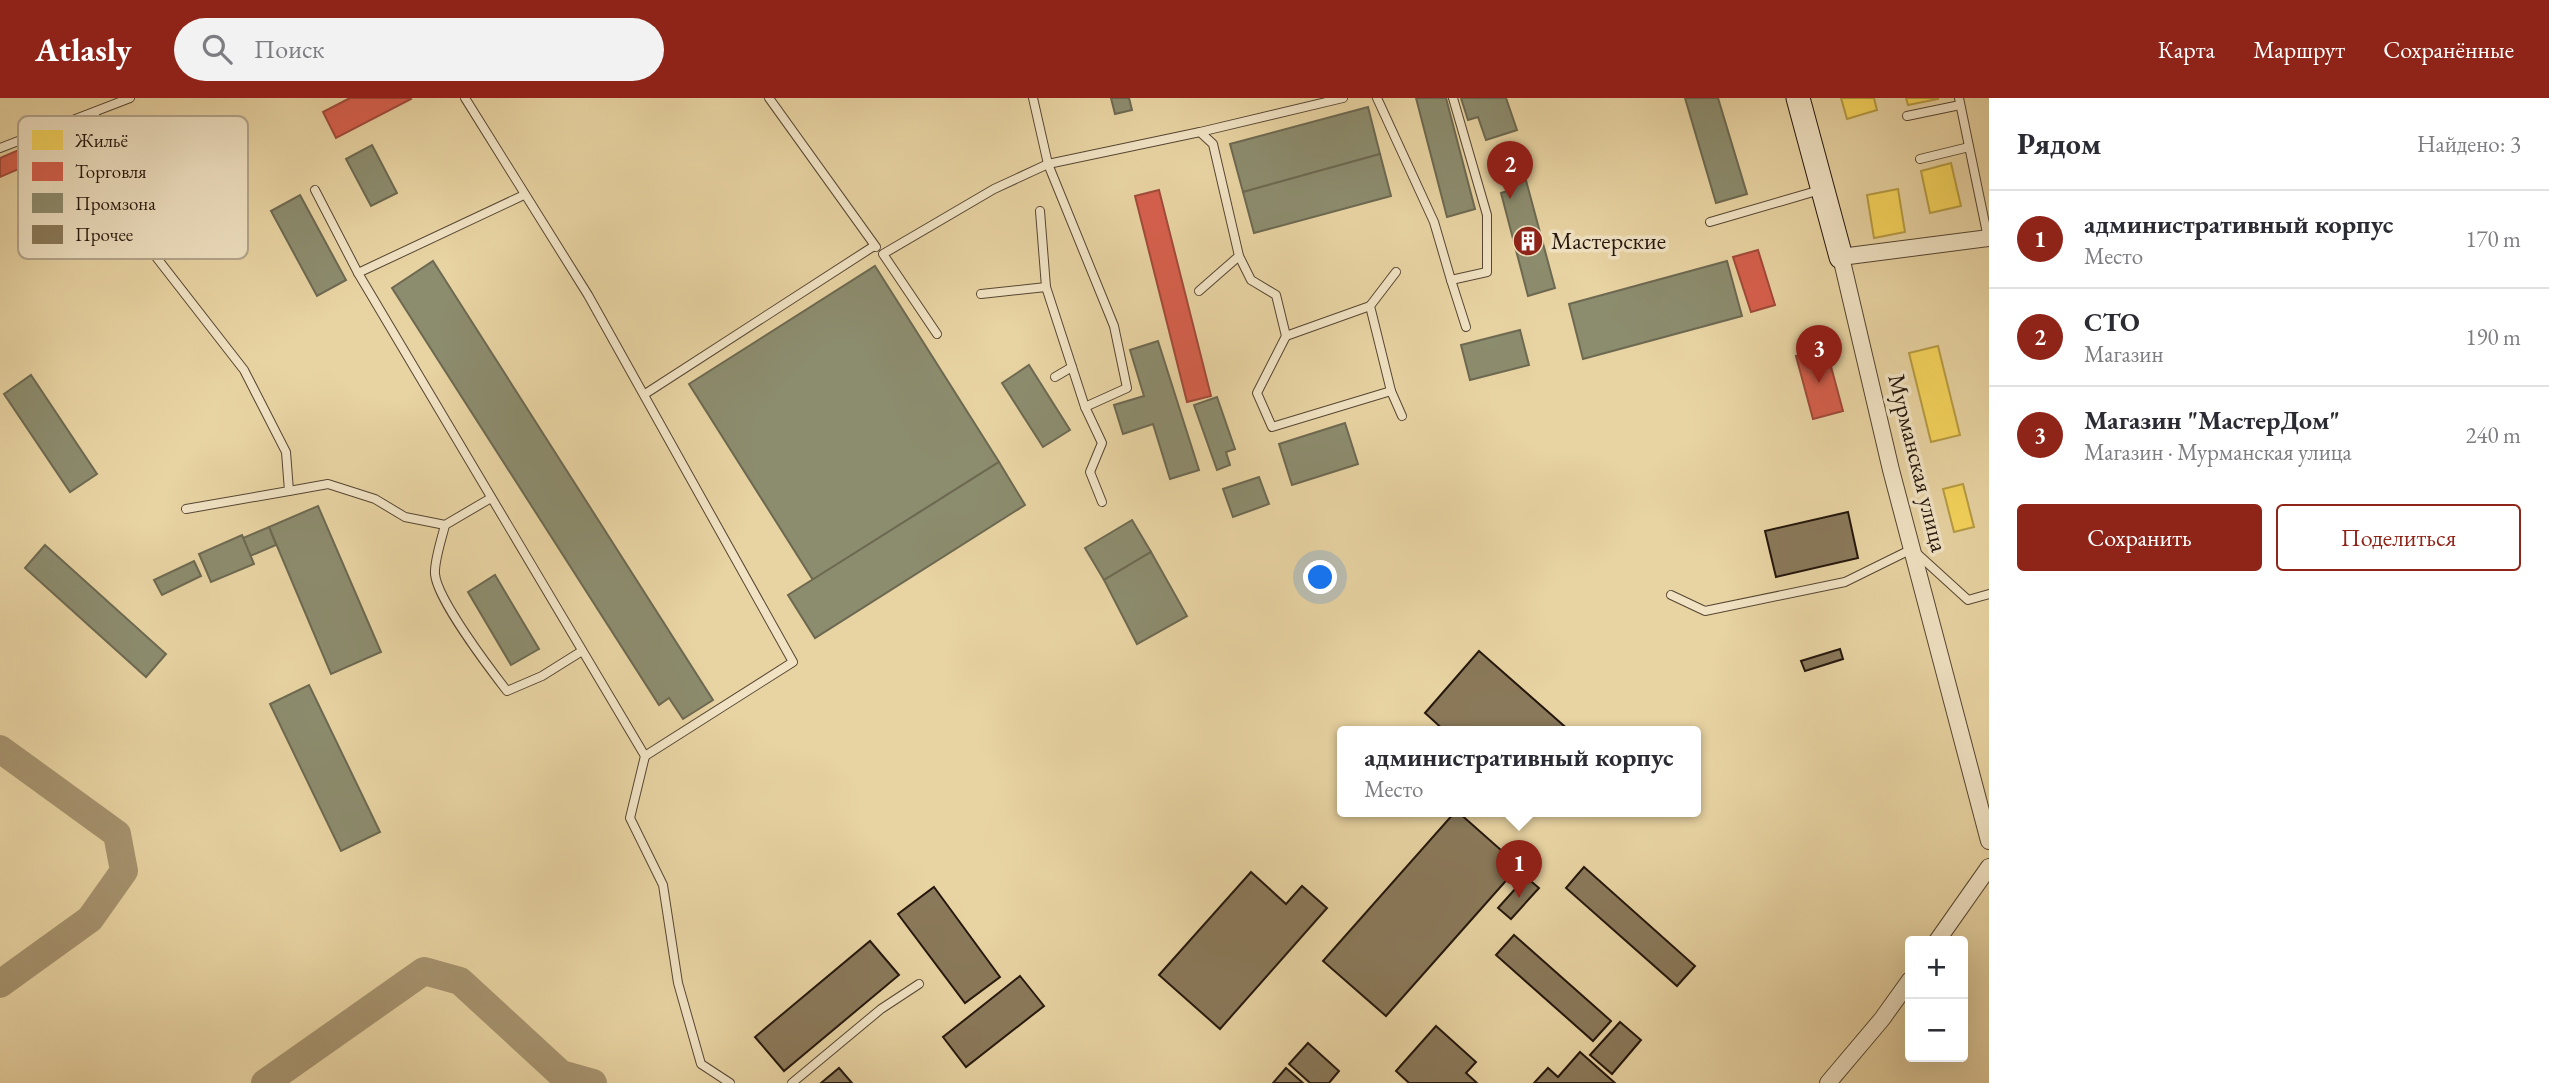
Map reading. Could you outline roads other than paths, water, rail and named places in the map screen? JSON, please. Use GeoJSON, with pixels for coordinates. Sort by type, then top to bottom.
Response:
{"type":"FeatureCollection","features":[{"type":"Feature","properties":{"kind":"street","name":"Мурманская улица"},"geometry":{"type":"LineString","coordinates":[[1798,98],[1841,257],[1888,457],[1989,841]]}},
{"type":"Feature","properties":{"kind":"street"},"geometry":{"type":"LineString","coordinates":[[1841,257],[1989,238]]}},
{"type":"Feature","properties":{"kind":"street"},"geometry":{"type":"LineString","coordinates":[[1941,936],[1989,867]]}},
{"type":"Feature","properties":{"kind":"street"},"geometry":{"type":"LineString","coordinates":[[1828,1083],[1882,1019],[1905,986]]}},
{"type":"Feature","properties":{"kind":"lane"},"geometry":{"type":"LineString","coordinates":[[86,116],[130,98]]}},
{"type":"Feature","properties":{"kind":"lane"},"geometry":{"type":"LineString","coordinates":[[465,98],[588,295],[793,662],[645,756],[630,818],[663,885],[678,983],[701,1064],[730,1083]]}},
{"type":"Feature","properties":{"kind":"lane"},"geometry":{"type":"LineString","coordinates":[[769,98],[874,246],[883,254],[937,334]]}},
{"type":"Feature","properties":{"kind":"lane"},"geometry":{"type":"LineString","coordinates":[[1033,98],[1048,164],[1114,326],[1127,388],[1085,407]]}},
{"type":"Feature","properties":{"kind":"lane"},"geometry":{"type":"LineString","coordinates":[[883,254],[994,189],[1048,164],[1343,98]]}},
{"type":"Feature","properties":{"kind":"lane"},"geometry":{"type":"LineString","coordinates":[[1377,98],[1434,222],[1466,327]]}},
{"type":"Feature","properties":{"kind":"lane"},"geometry":{"type":"LineString","coordinates":[[1451,280],[1487,272],[1487,215],[1454,98]]}},
{"type":"Feature","properties":{"kind":"lane"},"geometry":{"type":"LineString","coordinates":[[1907,116],[1960,102],[1989,238]]}},
{"type":"Feature","properties":{"kind":"lane"},"geometry":{"type":"LineString","coordinates":[[1200,132],[1213,144],[1239,256],[1251,280],[1276,295],[1286,336],[1257,393],[1272,427],[1391,391]]}},
{"type":"Feature","properties":{"kind":"lane"},"geometry":{"type":"LineString","coordinates":[[0,148],[18,141]]}},
{"type":"Feature","properties":{"kind":"lane"},"geometry":{"type":"LineString","coordinates":[[1920,159],[1969,147]]}},
{"type":"Feature","properties":{"kind":"lane"},"geometry":{"type":"LineString","coordinates":[[315,190],[358,273],[645,756]]}},
{"type":"Feature","properties":{"kind":"lane"},"geometry":{"type":"LineString","coordinates":[[1710,222],[1823,190]]}},
{"type":"Feature","properties":{"kind":"lane"},"geometry":{"type":"LineString","coordinates":[[358,273],[524,195]]}},
{"type":"Feature","properties":{"kind":"lane"},"geometry":{"type":"LineString","coordinates":[[1040,211],[1046,286],[1085,407],[1102,443],[1090,472],[1102,502]]}},
{"type":"Feature","properties":{"kind":"lane"},"geometry":{"type":"LineString","coordinates":[[645,394],[874,246]]}},
{"type":"Feature","properties":{"kind":"lane"},"geometry":{"type":"LineString","coordinates":[[1199,291],[1239,256]]}},
{"type":"Feature","properties":{"kind":"lane"},"geometry":{"type":"LineString","coordinates":[[158,259],[244,370],[286,452],[289,491]]}},
{"type":"Feature","properties":{"kind":"lane"},"geometry":{"type":"LineString","coordinates":[[1286,336],[1370,306],[1395,272]]}},
{"type":"Feature","properties":{"kind":"lane"},"geometry":{"type":"LineString","coordinates":[[981,294],[1046,286]]}},
{"type":"Feature","properties":{"kind":"lane"},"geometry":{"type":"LineString","coordinates":[[1370,306],[1391,391],[1402,416]]}},
{"type":"Feature","properties":{"kind":"lane"},"geometry":{"type":"LineString","coordinates":[[1055,377],[1072,367]]}},
{"type":"Feature","properties":{"kind":"lane"},"geometry":{"type":"LineString","coordinates":[[186,509],[328,484],[375,499],[405,517],[445,525],[491,498]]}},
{"type":"Feature","properties":{"kind":"lane"},"geometry":{"type":"LineString","coordinates":[[445,525],[435,574],[443,595],[483,661],[507,691],[542,676],[582,651]]}},
{"type":"Feature","properties":{"kind":"lane"},"geometry":{"type":"LineString","coordinates":[[1671,595],[1705,611],[1845,582],[1912,549],[1968,600],[1989,594]]}},
{"type":"Feature","properties":{"kind":"lane"},"geometry":{"type":"LineString","coordinates":[[792,1083],[881,1009],[919,984]]}},
{"type":"Feature","properties":{"kind":"waterway"},"geometry":{"type":"LineString","coordinates":[[0,749],[117,834],[124,871],[90,919],[0,984]]}},
{"type":"Feature","properties":{"kind":"waterway"},"geometry":{"type":"LineString","coordinates":[[265,1083],[424,971],[460,981],[561,1074],[593,1083]]}},
{"type":"Feature","properties":{"kind":"place","name":"СТО"},"geometry":{"type":"Point","coordinates":[1510,199]}},
{"type":"Feature","properties":{"kind":"place","name":"Мастерские"},"geometry":{"type":"Point","coordinates":[1528,241]}},
{"type":"Feature","properties":{"kind":"place","name":"Магазин \"МастерДом\""},"geometry":{"type":"Point","coordinates":[1819,383]}},
{"type":"Feature","properties":{"kind":"place","name":"административный корпус"},"geometry":{"type":"Point","coordinates":[1519,898]}}]}
